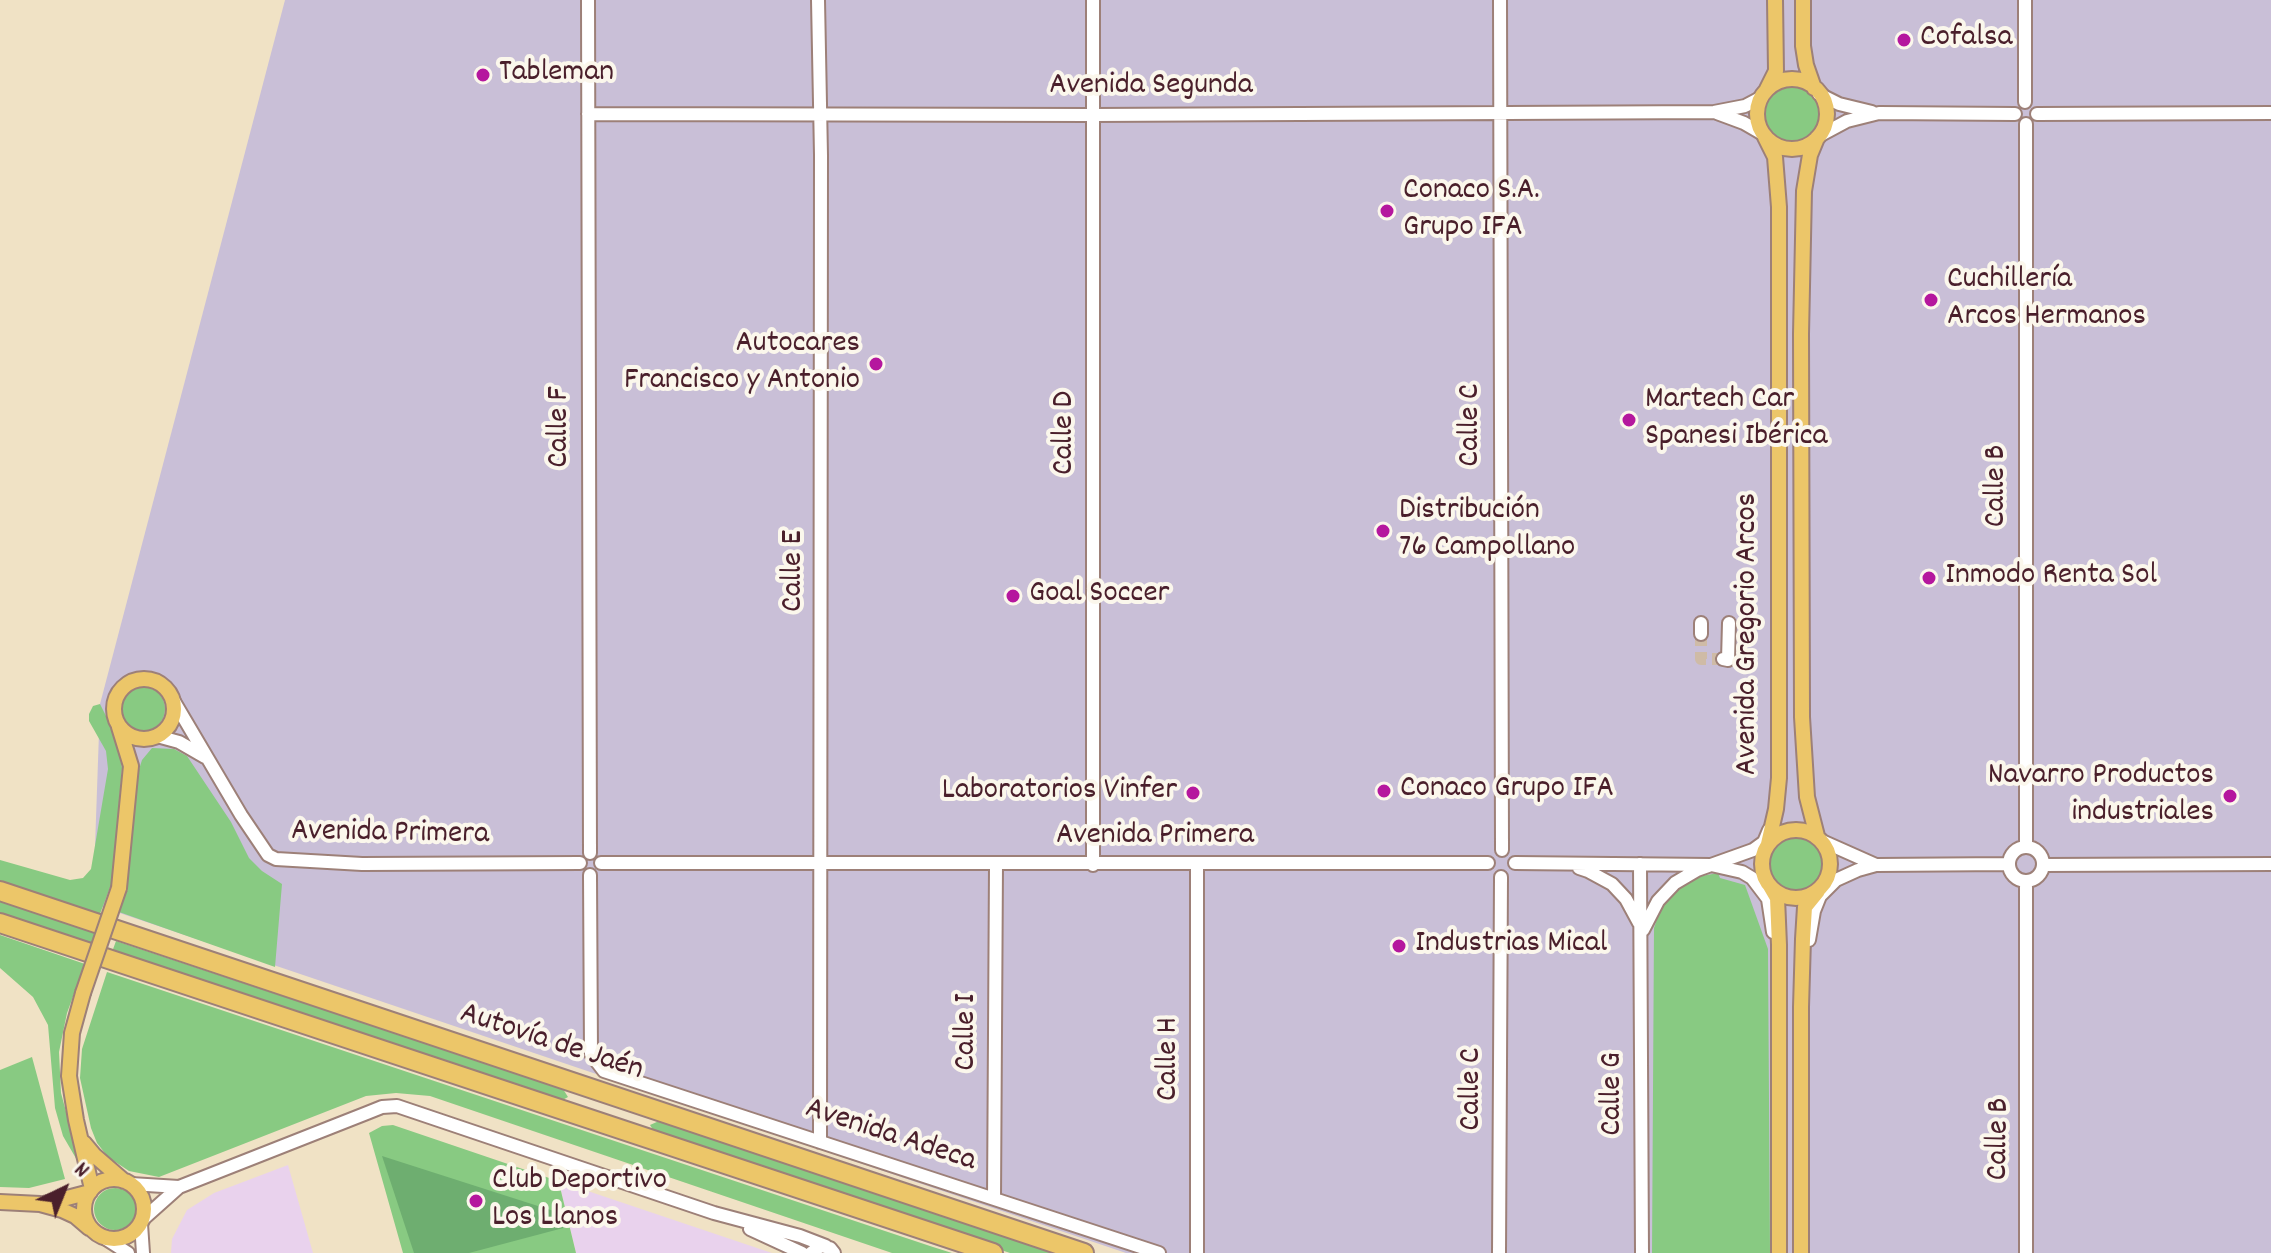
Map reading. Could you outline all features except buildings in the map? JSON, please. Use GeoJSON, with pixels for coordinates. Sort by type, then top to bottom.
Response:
{"type":"FeatureCollection","features":[{"type":"Feature","properties":{"kind":"highway","name":"Autovía de Jaén"},"geometry":{"type":"LineString","coordinates":[[0,891],[1084,1253]]}},
{"type":"Feature","properties":{"kind":"highway","name":"Autovía de Jaén"},"geometry":{"type":"LineString","coordinates":[[0,923],[993,1253]]}},
{"type":"Feature","properties":{"kind":"main road"},"geometry":{"type":"LineString","coordinates":[[1775,0],[1776,71],[1764,93],[1757,117],[1764,136],[1773,144],[1796,149],[1807,146],[1818,137],[1826,112],[1806,65],[1803,0]]}},
{"type":"Feature","properties":{"kind":"main road"},"geometry":{"type":"LineString","coordinates":[[1764,93],[1779,82],[1790,79],[1802,81],[1817,91]]}},
{"type":"Feature","properties":{"kind":"main road","name":"Avenida Gregorio Arcos"},"geometry":{"type":"LineString","coordinates":[[1762,847],[1774,820],[1779,751],[1779,207],[1775,157],[1764,136]]}},
{"type":"Feature","properties":{"kind":"main road","name":"Avenida Gregorio Arcos"},"geometry":{"type":"LineString","coordinates":[[1818,137],[1810,155],[1804,191],[1801,319],[1802,717],[1807,797],[1820,839]]}},
{"type":"Feature","properties":{"kind":"main road"},"geometry":{"type":"LineString","coordinates":[[91,1229],[84,1206],[91,1190],[69,1076],[72,1033],[119,888],[131,766],[113,711],[114,702],[122,687],[145,678],[162,684],[174,707],[170,724],[139,751],[131,766]]}},
{"type":"Feature","properties":{"kind":"main road"},"geometry":{"type":"LineString","coordinates":[[119,726],[135,737],[155,736]]}},
{"type":"Feature","properties":{"kind":"main road"},"geometry":{"type":"LineString","coordinates":[[1779,1253],[1780,979],[1777,898],[1763,882],[1762,847],[1777,835],[1790,830],[1804,830],[1820,839],[1831,862],[1826,884],[1805,907],[1801,1007],[1801,1253]]}},
{"type":"Feature","properties":{"kind":"main road"},"geometry":{"type":"LineString","coordinates":[[1763,882],[1784,896],[1796,898],[1826,884]]}},
{"type":"Feature","properties":{"kind":"main road"},"geometry":{"type":"LineString","coordinates":[[0,1202],[40,1204],[75,1216],[106,1239],[126,1237],[142,1222],[143,1200],[82,1140]]}},
{"type":"Feature","properties":{"kind":"main road"},"geometry":{"type":"LineString","coordinates":[[40,1204],[91,1190],[105,1180],[127,1182]]}},
{"type":"Feature","properties":{"kind":"street","name":"Calle F"},"geometry":{"type":"LineString","coordinates":[[588,0],[590,853]]}},
{"type":"Feature","properties":{"kind":"street","name":"Calle E"},"geometry":{"type":"LineString","coordinates":[[818,0],[822,862],[820,1142]]}},
{"type":"Feature","properties":{"kind":"street","name":"Calle D"},"geometry":{"type":"LineString","coordinates":[[1093,0],[1093,865]]}},
{"type":"Feature","properties":{"kind":"street","name":"Calle C"},"geometry":{"type":"LineString","coordinates":[[1500,0],[1502,850]]}},
{"type":"Feature","properties":{"kind":"street"},"geometry":{"type":"LineString","coordinates":[[2025,0],[2025,102]]}},
{"type":"Feature","properties":{"kind":"street"},"geometry":{"type":"LineString","coordinates":[[1817,91],[1839,104],[1879,113],[2015,114]]}},
{"type":"Feature","properties":{"kind":"street","name":"Avenida Segunda"},"geometry":{"type":"LineString","coordinates":[[588,114],[1714,112],[1745,106],[1764,93]]}},
{"type":"Feature","properties":{"kind":"street"},"geometry":{"type":"LineString","coordinates":[[2015,114],[2019,104],[2025,102],[2033,104],[2037,114]]}},
{"type":"Feature","properties":{"kind":"street","name":"Avenida Segunda"},"geometry":{"type":"LineString","coordinates":[[1714,112],[1744,123],[1764,136]]}},
{"type":"Feature","properties":{"kind":"street"},"geometry":{"type":"LineString","coordinates":[[1818,137],[1847,121],[1879,113]]}},
{"type":"Feature","properties":{"kind":"street"},"geometry":{"type":"LineString","coordinates":[[2037,114],[2271,113]]}},
{"type":"Feature","properties":{"kind":"street"},"geometry":{"type":"LineString","coordinates":[[2015,114],[2019,121],[2026,124],[2033,121],[2037,114]]}},
{"type":"Feature","properties":{"kind":"street","name":"Calle B"},"geometry":{"type":"LineString","coordinates":[[2026,124],[2026,847]]}},
{"type":"Feature","properties":{"kind":"street"},"geometry":{"type":"LineString","coordinates":[[1723,659],[1728,660],[1729,623]]}},
{"type":"Feature","properties":{"kind":"street"},"geometry":{"type":"LineString","coordinates":[[172,698],[206,757]]}},
{"type":"Feature","properties":{"kind":"street"},"geometry":{"type":"LineString","coordinates":[[155,736],[179,742],[206,757]]}},
{"type":"Feature","properties":{"kind":"street","name":"Avenida Primera"},"geometry":{"type":"LineString","coordinates":[[206,757],[260,845],[276,859],[362,864],[580,863]]}},
{"type":"Feature","properties":{"kind":"street"},"geometry":{"type":"LineString","coordinates":[[1820,839],[1876,865]]}},
{"type":"Feature","properties":{"kind":"street"},"geometry":{"type":"LineString","coordinates":[[1711,865],[1762,847]]}},
{"type":"Feature","properties":{"kind":"street"},"geometry":{"type":"LineString","coordinates":[[2026,847],[2037,852],[2043,865],[2038,876],[2026,881],[2016,878],[2009,864],[2013,853],[2026,847]]}},
{"type":"Feature","properties":{"kind":"street"},"geometry":{"type":"LineString","coordinates":[[1502,850],[1511,854],[1515,863],[1510,875],[1501,877],[1493,875],[1488,863],[1492,854],[1502,850]]}},
{"type":"Feature","properties":{"kind":"street"},"geometry":{"type":"LineString","coordinates":[[590,853],[597,855],[601,863],[598,873],[590,875],[582,871],[580,863],[581,857],[590,853]]}},
{"type":"Feature","properties":{"kind":"street","name":"Avenida Primera"},"geometry":{"type":"LineString","coordinates":[[601,863],[1488,863]]}},
{"type":"Feature","properties":{"kind":"street"},"geometry":{"type":"LineString","coordinates":[[1515,863],[1711,865],[1742,872],[1763,882]]}},
{"type":"Feature","properties":{"kind":"street"},"geometry":{"type":"LineString","coordinates":[[1556,863],[1588,871],[1612,884],[1626,899],[1641,932]]}},
{"type":"Feature","properties":{"kind":"street","name":"Calle H"},"geometry":{"type":"LineString","coordinates":[[1197,864],[1197,1253]]}},
{"type":"Feature","properties":{"kind":"street","name":"Calle G"},"geometry":{"type":"LineString","coordinates":[[1640,864],[1642,1253]]}},
{"type":"Feature","properties":{"kind":"street"},"geometry":{"type":"LineString","coordinates":[[1801,1007],[1814,911],[1826,884],[1876,865],[2009,864]]}},
{"type":"Feature","properties":{"kind":"street"},"geometry":{"type":"LineString","coordinates":[[2043,865],[2271,864]]}},
{"type":"Feature","properties":{"kind":"street","name":"Calle I"},"geometry":{"type":"LineString","coordinates":[[994,1199],[996,865]]}},
{"type":"Feature","properties":{"kind":"street","name":"Calle G"},"geometry":{"type":"LineString","coordinates":[[1641,932],[1666,890],[1687,874],[1711,865]]}},
{"type":"Feature","properties":{"kind":"street","name":"Avenida Adeca"},"geometry":{"type":"LineString","coordinates":[[590,875],[591,1054],[604,1071],[1159,1253]]}},
{"type":"Feature","properties":{"kind":"street","name":"Calle C"},"geometry":{"type":"LineString","coordinates":[[1499,1253],[1501,877]]}},
{"type":"Feature","properties":{"kind":"street","name":"Calle B"},"geometry":{"type":"LineString","coordinates":[[2026,881],[2026,1253]]}},
{"type":"Feature","properties":{"kind":"street"},"geometry":{"type":"LineString","coordinates":[[143,1253],[142,1222],[179,1187],[382,1107],[397,1106],[830,1249]]}},
{"type":"Feature","properties":{"kind":"street"},"geometry":{"type":"LineString","coordinates":[[127,1182],[179,1187]]}},
{"type":"Feature","properties":{"kind":"street"},"geometry":{"type":"LineString","coordinates":[[714,1213],[802,1253]]}},
{"type":"Feature","properties":{"kind":"street"},"geometry":{"type":"LineString","coordinates":[[106,1239],[128,1253]]}},
{"type":"Feature","properties":{"kind":"street"},"geometry":{"type":"LineString","coordinates":[[811,1253],[817,1247],[849,1253]]}},
{"type":"Feature","properties":{"kind":"shaded area"},"geometry":{"type":"Polygon","coordinates":[[[285,0],[2271,0],[2271,1253],[1126,1253],[93,904],[100,704],[285,0]]]}},
{"type":"Feature","properties":{"kind":"shaded area"},"geometry":{"type":"Polygon","coordinates":[[[288,1165],[313,1253],[171,1253],[172,1239],[187,1210],[214,1193],[288,1165]]]}},
{"type":"Feature","properties":{"kind":"shaded area"},"geometry":{"type":"Polygon","coordinates":[[[561,1182],[772,1253],[576,1253],[561,1182]]]}},
{"type":"Feature","properties":{"kind":"green space"},"geometry":{"type":"Polygon","coordinates":[[[1793,87],[1813,95],[1821,115],[1813,135],[1793,143],[1773,135],[1765,115],[1773,95],[1793,87]]]}},
{"type":"Feature","properties":{"kind":"green space"},"geometry":{"type":"Polygon","coordinates":[[[143,687],[158,694],[165,709],[158,724],[143,731],[128,724],[121,709],[128,694],[143,687]]]}},
{"type":"Feature","properties":{"kind":"green space"},"geometry":{"type":"Polygon","coordinates":[[[100,704],[115,734],[122,768],[112,882],[100,914],[0,883],[0,860],[70,880],[83,878],[91,869],[108,769],[106,751],[89,721],[93,706],[100,704]]]}},
{"type":"Feature","properties":{"kind":"green space"},"geometry":{"type":"Polygon","coordinates":[[[152,748],[174,749],[187,756],[231,822],[249,858],[282,884],[275,967],[119,912],[127,888],[135,782],[142,760],[152,748]]]}},
{"type":"Feature","properties":{"kind":"green space"},"geometry":{"type":"Polygon","coordinates":[[[1796,835],[1816,843],[1824,863],[1816,883],[1796,891],[1776,883],[1768,863],[1776,843],[1796,835]]]}},
{"type":"Feature","properties":{"kind":"green space"},"geometry":{"type":"Polygon","coordinates":[[[1718,873],[1720,878],[1745,885],[1768,949],[1770,1253],[1652,1253],[1654,928],[1662,904],[1674,889],[1696,877],[1718,873]]]}},
{"type":"Feature","properties":{"kind":"green space"},"geometry":{"type":"Polygon","coordinates":[[[0,899],[98,931],[92,947],[0,917],[0,899]]]}},
{"type":"Feature","properties":{"kind":"green space"},"geometry":{"type":"Polygon","coordinates":[[[0,935],[85,964],[67,1013],[59,1052],[61,1093],[81,1167],[63,1136],[55,1108],[48,1025],[33,997],[0,968],[0,935]]]}},
{"type":"Feature","properties":{"kind":"green space"},"geometry":{"type":"Polygon","coordinates":[[[116,941],[563,1089],[568,1097],[559,1102],[112,952],[116,941]]]}},
{"type":"Feature","properties":{"kind":"green space"},"geometry":{"type":"Polygon","coordinates":[[[107,972],[952,1253],[892,1253],[430,1096],[396,1093],[366,1096],[159,1177],[129,1171],[108,1157],[97,1143],[80,1078],[82,1049],[107,972]]]}},
{"type":"Feature","properties":{"kind":"green space"},"geometry":{"type":"Polygon","coordinates":[[[32,1057],[65,1179],[29,1188],[0,1187],[0,1070],[32,1057]]]}},
{"type":"Feature","properties":{"kind":"green space"},"geometry":{"type":"Polygon","coordinates":[[[659,1121],[1060,1253],[1010,1253],[655,1133],[650,1125],[659,1121]]]}},
{"type":"Feature","properties":{"kind":"green space","name":"Club Deportivo Los Llanos"},"geometry":{"type":"Polygon","coordinates":[[[393,1125],[561,1182],[576,1253],[403,1253],[369,1133],[382,1126],[393,1125]]]}},
{"type":"Feature","properties":{"kind":"green space"},"geometry":{"type":"Polygon","coordinates":[[[382,1156],[566,1215],[567,1227],[469,1253],[414,1253],[382,1156]]]}},
{"type":"Feature","properties":{"kind":"green space"},"geometry":{"type":"Polygon","coordinates":[[[115,1188],[130,1194],[136,1209],[130,1224],[115,1230],[100,1224],[94,1209],[100,1194],[115,1188]]]}},
{"type":"Feature","properties":{"kind":"tunnel"},"geometry":{"type":"LineString","coordinates":[[1701,634],[1701,659],[1723,659]]}},
{"type":"Feature","properties":{"kind":"place","name":"Cofalsa"},"geometry":{"type":"Point","coordinates":[1904,40]}},
{"type":"Feature","properties":{"kind":"place","name":"Tableman"},"geometry":{"type":"Point","coordinates":[483,75]}},
{"type":"Feature","properties":{"kind":"place","name":"Conaco S.A. Grupo IFA"},"geometry":{"type":"Point","coordinates":[1387,211]}},
{"type":"Feature","properties":{"kind":"place","name":"Cuchillería Arcos Hermanos"},"geometry":{"type":"Point","coordinates":[1931,300]}},
{"type":"Feature","properties":{"kind":"place","name":"Autocares Francisco y Antonio"},"geometry":{"type":"Point","coordinates":[876,364]}},
{"type":"Feature","properties":{"kind":"place","name":"Martech Car Spanesi Ibérica"},"geometry":{"type":"Point","coordinates":[1629,420]}},
{"type":"Feature","properties":{"kind":"place","name":"Distribución 76 Campollano"},"geometry":{"type":"Point","coordinates":[1383,531]}},
{"type":"Feature","properties":{"kind":"place","name":"Inmodo Renta Sol"},"geometry":{"type":"Point","coordinates":[1929,578]}},
{"type":"Feature","properties":{"kind":"place","name":"Goal Soccer"},"geometry":{"type":"Point","coordinates":[1013,596]}},
{"type":"Feature","properties":{"kind":"place","name":"Conaco Grupo IFA"},"geometry":{"type":"Point","coordinates":[1384,791]}},
{"type":"Feature","properties":{"kind":"place","name":"Laboratorios Vinfer"},"geometry":{"type":"Point","coordinates":[1193,793]}},
{"type":"Feature","properties":{"kind":"place","name":"Navarro Productos industriales"},"geometry":{"type":"Point","coordinates":[2230,796]}},
{"type":"Feature","properties":{"kind":"place","name":"Industrias Mical"},"geometry":{"type":"Point","coordinates":[1399,946]}},
{"type":"Feature","properties":{"kind":"place","name":"Club Deportivo Los Llanos"},"geometry":{"type":"Point","coordinates":[476,1201]}}]}
